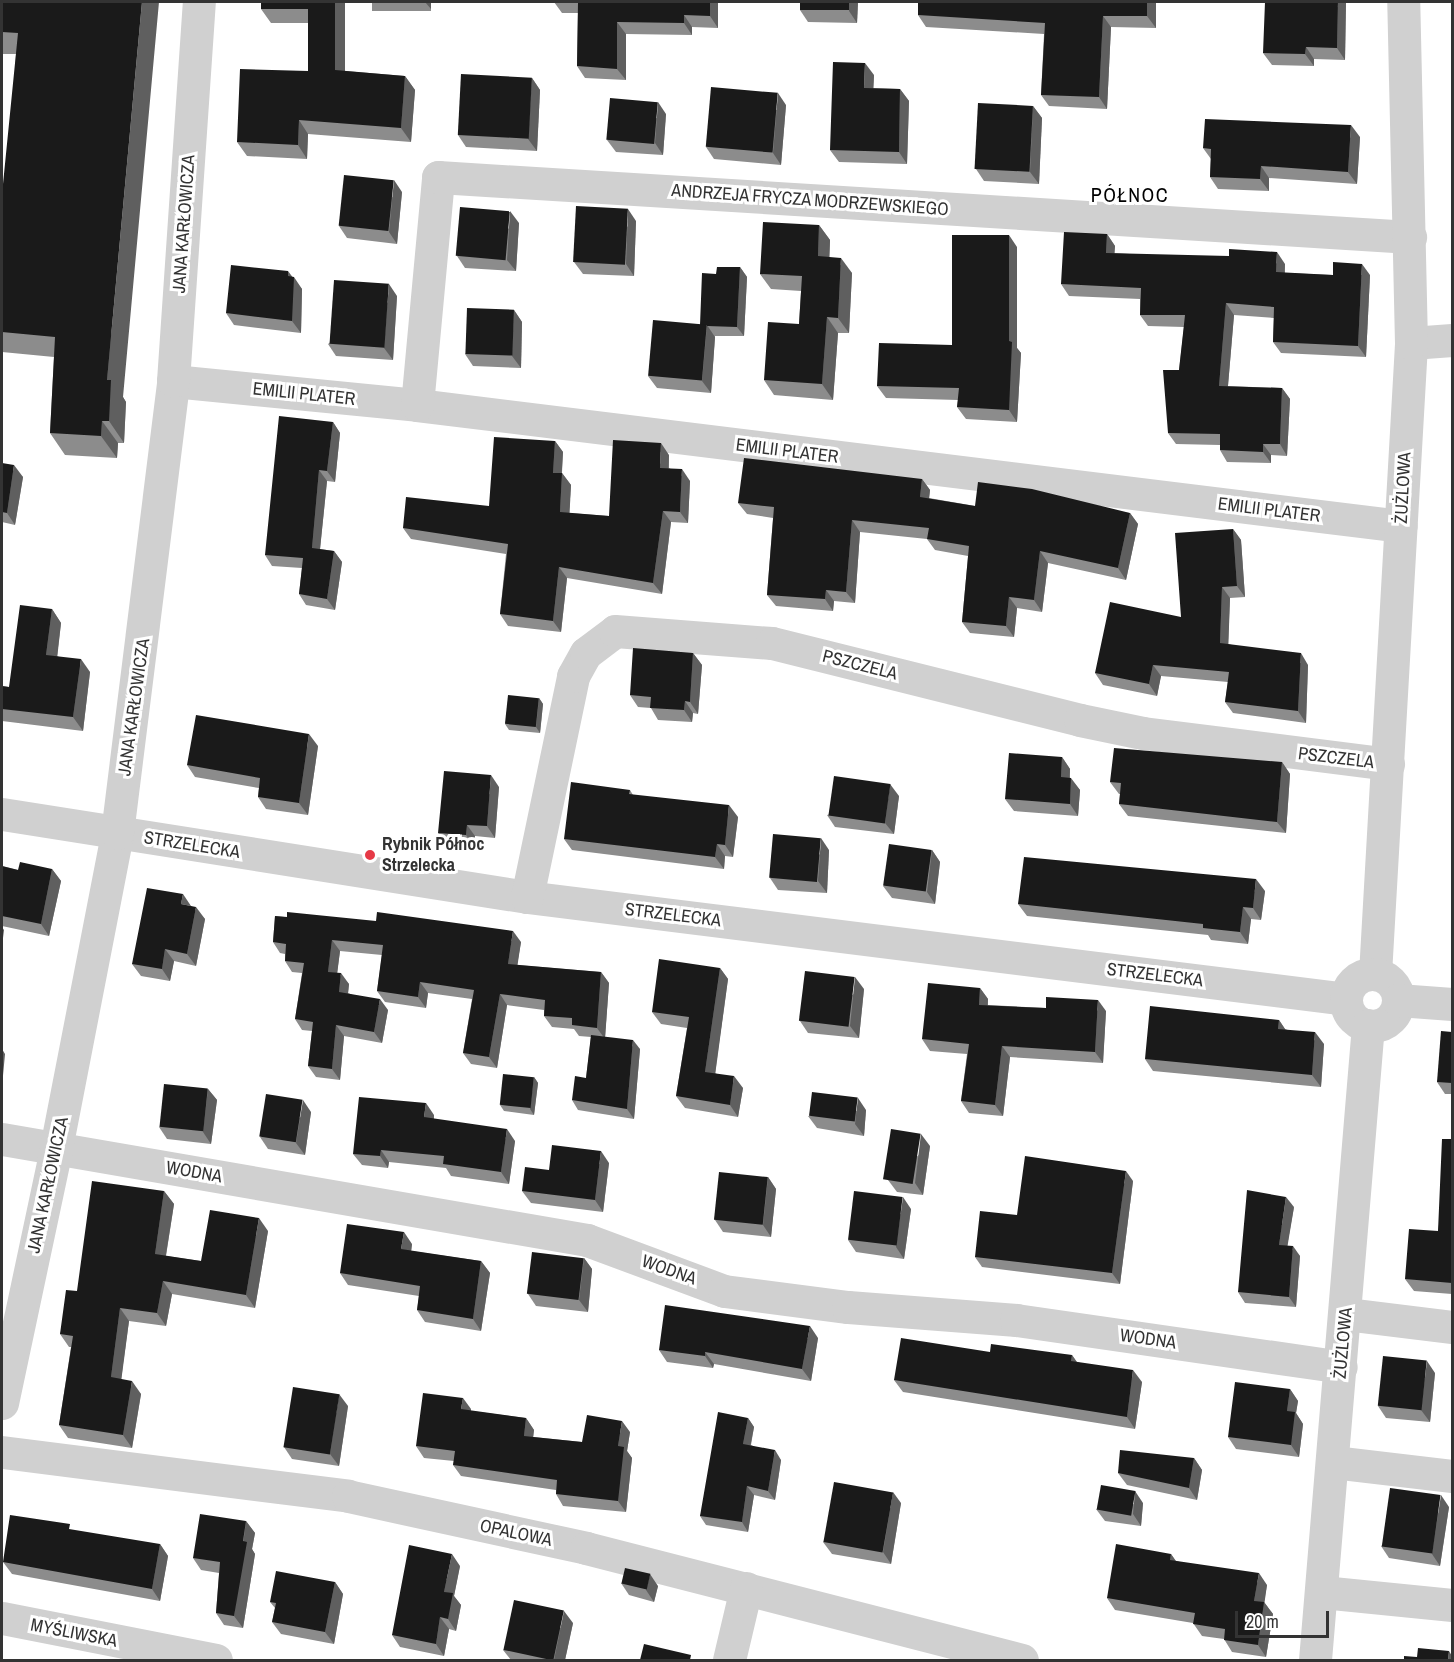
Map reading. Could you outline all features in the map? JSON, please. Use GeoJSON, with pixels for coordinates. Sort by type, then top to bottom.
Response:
{"type":"FeatureCollection","features":[{"type":"Feature","properties":{"kind":"street","name":"JANA KARŁOWICZA"},"geometry":{"type":"LineString","coordinates":[[2,1403],[56,1148],[117,833],[173,381],[200,2]]}},
{"type":"Feature","properties":{"kind":"street","name":"ŻUŻLOWA"},"geometry":{"type":"LineString","coordinates":[[1375,974],[1411,343],[1405,2]]}},
{"type":"Feature","properties":{"kind":"street","name":"ANDRZEJA FRYCZA MODRZEWSKIEGO"},"geometry":{"type":"LineString","coordinates":[[417,405],[438,177],[1410,237]]}},
{"type":"Feature","properties":{"kind":"street"},"geometry":{"type":"LineString","coordinates":[[1411,343],[1452,340]]}},
{"type":"Feature","properties":{"kind":"street","name":"EMILII PLATER"},"geometry":{"type":"LineString","coordinates":[[173,381],[417,405],[1401,526]]}},
{"type":"Feature","properties":{"kind":"street","name":"PSZCZELA"},"geometry":{"type":"LineString","coordinates":[[527,897],[573,676],[585,653],[615,630],[772,643],[1111,726],[1388,764]]}},
{"type":"Feature","properties":{"kind":"street","name":"STRZELECKA"},"geometry":{"type":"LineString","coordinates":[[2,814],[527,897],[1346,999]]}},
{"type":"Feature","properties":{"kind":"street"},"geometry":{"type":"LineString","coordinates":[[1375,974],[1391,983],[1398,1000],[1388,1020],[1368,1025],[1349,1011],[1346,999],[1355,980],[1375,974]]}},
{"type":"Feature","properties":{"kind":"street"},"geometry":{"type":"LineString","coordinates":[[1398,1000],[1452,1004]]}},
{"type":"Feature","properties":{"kind":"street","name":"ŻUŻLOWA"},"geometry":{"type":"LineString","coordinates":[[1315,1660],[1346,1314],[1368,1025]]}},
{"type":"Feature","properties":{"kind":"street","name":"WODNA"},"geometry":{"type":"LineString","coordinates":[[2,1139],[587,1240],[724,1291],[848,1307],[1016,1320],[1341,1367]]}},
{"type":"Feature","properties":{"kind":"street"},"geometry":{"type":"LineString","coordinates":[[1346,1314],[1452,1327]]}},
{"type":"Feature","properties":{"kind":"street","name":"OPALOWA"},"geometry":{"type":"LineString","coordinates":[[2,1452],[348,1496],[746,1588],[1022,1660]]}},
{"type":"Feature","properties":{"kind":"street"},"geometry":{"type":"LineString","coordinates":[[1333,1462],[1452,1476]]}},
{"type":"Feature","properties":{"kind":"street"},"geometry":{"type":"LineString","coordinates":[[729,1660],[746,1588]]}},
{"type":"Feature","properties":{"kind":"street"},"geometry":{"type":"LineString","coordinates":[[1322,1592],[1452,1605]]}},
{"type":"Feature","properties":{"kind":"street","name":"MYŚLIWSKA"},"geometry":{"type":"LineString","coordinates":[[2,1618],[216,1660]]}},
{"type":"Feature","properties":{"kind":"building"},"geometry":{"type":"Polygon","coordinates":[[[2,2],[142,2],[107,380],[111,380],[109,421],[102,421],[101,436],[50,433],[55,337],[2,332],[2,194],[18,33],[2,32],[2,2]]]}},
{"type":"Feature","properties":{"kind":"building"},"geometry":{"type":"Polygon","coordinates":[[[261,2],[335,2],[335,70],[405,76],[401,128],[299,120],[298,145],[237,142],[240,69],[308,71],[308,9],[261,9],[261,2]]]}},
{"type":"Feature","properties":{"kind":"building"},"geometry":{"type":"Polygon","coordinates":[[[578,2],[710,2],[710,16],[684,15],[684,23],[617,22],[617,69],[577,66],[578,2]]]}},
{"type":"Feature","properties":{"kind":"building"},"geometry":{"type":"Polygon","coordinates":[[[800,2],[849,2],[849,10],[800,10],[800,2]]]}},
{"type":"Feature","properties":{"kind":"building"},"geometry":{"type":"Polygon","coordinates":[[[918,2],[1147,2],[1147,16],[1103,16],[1099,97],[1041,95],[1045,23],[918,15],[918,2]]]}},
{"type":"Feature","properties":{"kind":"building"},"geometry":{"type":"Polygon","coordinates":[[[1265,2],[1338,2],[1337,48],[1306,47],[1305,54],[1263,53],[1265,2]]]}},
{"type":"Feature","properties":{"kind":"building"},"geometry":{"type":"Polygon","coordinates":[[[1452,27],[1452,79],[1451,79],[1452,27]]]}},
{"type":"Feature","properties":{"kind":"building"},"geometry":{"type":"Polygon","coordinates":[[[833,62],[865,63],[864,88],[900,89],[899,152],[830,150],[833,62]]]}},
{"type":"Feature","properties":{"kind":"building"},"geometry":{"type":"Polygon","coordinates":[[[461,74],[532,78],[529,139],[458,135],[461,74]]]}},
{"type":"Feature","properties":{"kind":"building"},"geometry":{"type":"Polygon","coordinates":[[[711,87],[778,93],[773,153],[706,147],[711,87]]]}},
{"type":"Feature","properties":{"kind":"building"},"geometry":{"type":"Polygon","coordinates":[[[610,98],[658,102],[654,144],[606,140],[610,98]]]}},
{"type":"Feature","properties":{"kind":"building"},"geometry":{"type":"Polygon","coordinates":[[[978,103],[1033,106],[1029,172],[975,169],[978,103]]]}},
{"type":"Feature","properties":{"kind":"building"},"geometry":{"type":"Polygon","coordinates":[[[1205,119],[1351,125],[1348,172],[1261,166],[1260,179],[1210,177],[1211,149],[1203,148],[1205,119]]]}},
{"type":"Feature","properties":{"kind":"building"},"geometry":{"type":"Polygon","coordinates":[[[344,175],[394,180],[388,231],[339,226],[344,175]]]}},
{"type":"Feature","properties":{"kind":"building"},"geometry":{"type":"Polygon","coordinates":[[[576,206],[628,209],[625,265],[573,262],[576,206]]]}},
{"type":"Feature","properties":{"kind":"building"},"geometry":{"type":"Polygon","coordinates":[[[460,207],[510,211],[506,260],[456,256],[460,207]]]}},
{"type":"Feature","properties":{"kind":"building"},"geometry":{"type":"Polygon","coordinates":[[[763,222],[819,225],[818,256],[841,258],[838,318],[827,317],[822,384],[764,380],[768,322],[799,324],[802,276],[760,274],[763,222]]]}},
{"type":"Feature","properties":{"kind":"building"},"geometry":{"type":"Polygon","coordinates":[[[1064,232],[1107,234],[1106,253],[1229,256],[1229,249],[1277,252],[1276,272],[1333,275],[1333,262],[1362,264],[1358,346],[1273,342],[1274,307],[1226,303],[1219,386],[1282,388],[1280,444],[1263,444],[1263,452],[1220,450],[1220,434],[1168,433],[1163,370],[1179,370],[1185,315],[1140,315],[1141,288],[1061,284],[1064,232]]]}},
{"type":"Feature","properties":{"kind":"building"},"geometry":{"type":"Polygon","coordinates":[[[952,235],[1009,235],[1009,341],[1012,342],[1009,410],[957,407],[959,388],[877,386],[879,343],[952,345],[952,235]]]}},
{"type":"Feature","properties":{"kind":"building"},"geometry":{"type":"Polygon","coordinates":[[[231,265],[288,271],[288,276],[294,277],[292,321],[226,313],[231,265]]]}},
{"type":"Feature","properties":{"kind":"building"},"geometry":{"type":"Polygon","coordinates":[[[717,267],[740,267],[737,327],[700,325],[702,273],[716,274],[717,267]]]}},
{"type":"Feature","properties":{"kind":"building"},"geometry":{"type":"Polygon","coordinates":[[[334,280],[389,284],[384,348],[330,344],[334,280]]]}},
{"type":"Feature","properties":{"kind":"building"},"geometry":{"type":"Polygon","coordinates":[[[467,308],[514,310],[512,356],[465,354],[467,308]]]}},
{"type":"Feature","properties":{"kind":"building"},"geometry":{"type":"Polygon","coordinates":[[[653,320],[707,325],[702,380],[648,376],[653,320]]]}},
{"type":"Feature","properties":{"kind":"building"},"geometry":{"type":"Polygon","coordinates":[[[279,416],[333,422],[327,471],[319,470],[312,548],[334,551],[327,599],[299,594],[303,558],[265,555],[279,416]]]}},
{"type":"Feature","properties":{"kind":"building"},"geometry":{"type":"Polygon","coordinates":[[[494,437],[555,441],[553,473],[562,473],[560,512],[609,516],[613,440],[661,443],[660,468],[682,469],[680,512],[663,511],[653,583],[559,567],[553,621],[500,614],[508,544],[403,528],[406,497],[489,506],[494,437]]]}},
{"type":"Feature","properties":{"kind":"building"},"geometry":{"type":"Polygon","coordinates":[[[744,458],[922,479],[920,497],[975,506],[978,482],[1032,489],[1130,513],[1118,568],[1040,551],[1034,600],[1009,597],[1006,626],[962,622],[969,546],[927,539],[929,528],[852,520],[846,592],[826,590],[825,599],[767,595],[774,507],[738,503],[744,458]]]}},
{"type":"Feature","properties":{"kind":"building"},"geometry":{"type":"Polygon","coordinates":[[[2,463],[14,465],[7,513],[2,512],[2,463]]]}},
{"type":"Feature","properties":{"kind":"building"},"geometry":{"type":"Polygon","coordinates":[[[1233,529],[1237,586],[1222,587],[1220,643],[1301,653],[1298,711],[1225,702],[1229,672],[1153,665],[1149,684],[1095,673],[1110,602],[1181,617],[1175,533],[1233,529]]]}},
{"type":"Feature","properties":{"kind":"building"},"geometry":{"type":"Polygon","coordinates":[[[20,605],[52,609],[46,655],[81,659],[73,717],[2,709],[2,686],[9,687],[20,605]]]}},
{"type":"Feature","properties":{"kind":"building"},"geometry":{"type":"Polygon","coordinates":[[[633,648],[693,653],[690,702],[685,701],[684,710],[650,708],[651,697],[630,695],[633,648]]]}},
{"type":"Feature","properties":{"kind":"building"},"geometry":{"type":"Polygon","coordinates":[[[508,695],[539,698],[536,727],[505,724],[508,695]]]}},
{"type":"Feature","properties":{"kind":"building"},"geometry":{"type":"Polygon","coordinates":[[[196,715],[309,734],[299,803],[258,797],[260,778],[187,765],[196,715]]]}},
{"type":"Feature","properties":{"kind":"building"},"geometry":{"type":"Polygon","coordinates":[[[1114,748],[1282,762],[1277,822],[1119,804],[1121,783],[1110,782],[1114,748]]]}},
{"type":"Feature","properties":{"kind":"building"},"geometry":{"type":"Polygon","coordinates":[[[1009,753],[1062,757],[1061,777],[1071,778],[1070,804],[1005,799],[1009,753]]]}},
{"type":"Feature","properties":{"kind":"building"},"geometry":{"type":"Polygon","coordinates":[[[444,771],[491,775],[487,826],[467,825],[466,835],[438,833],[444,771]]]}},
{"type":"Feature","properties":{"kind":"building"},"geometry":{"type":"Polygon","coordinates":[[[834,776],[890,784],[885,824],[828,816],[834,776]]]}},
{"type":"Feature","properties":{"kind":"building"},"geometry":{"type":"Polygon","coordinates":[[[571,782],[630,790],[629,794],[729,805],[725,845],[717,844],[715,857],[564,839],[571,782]]]}},
{"type":"Feature","properties":{"kind":"building"},"geometry":{"type":"Polygon","coordinates":[[[773,834],[821,838],[817,882],[769,878],[773,834]]]}},
{"type":"Feature","properties":{"kind":"building"},"geometry":{"type":"Polygon","coordinates":[[[889,844],[932,850],[926,892],[883,886],[889,844]]]}},
{"type":"Feature","properties":{"kind":"building"},"geometry":{"type":"Polygon","coordinates":[[[1024,857],[1256,879],[1253,908],[1243,907],[1240,932],[1203,928],[1203,924],[1018,904],[1024,857]]]}},
{"type":"Feature","properties":{"kind":"building"},"geometry":{"type":"Polygon","coordinates":[[[20,862],[52,869],[41,924],[2,916],[2,866],[18,870],[20,862]]]}},
{"type":"Feature","properties":{"kind":"building"},"geometry":{"type":"Polygon","coordinates":[[[147,888],[183,894],[181,904],[196,907],[187,954],[165,949],[162,969],[132,964],[147,888]]]}},
{"type":"Feature","properties":{"kind":"building"},"geometry":{"type":"Polygon","coordinates":[[[287,912],[376,921],[377,912],[513,931],[508,964],[601,972],[597,1028],[572,1025],[572,1018],[544,1016],[545,1000],[500,994],[489,1057],[463,1053],[474,990],[420,982],[418,997],[377,991],[383,945],[332,940],[328,972],[341,973],[339,992],[380,999],[374,1032],[336,1025],[332,1069],[308,1066],[313,1022],[295,1019],[304,963],[285,961],[286,944],[273,942],[275,916],[287,917],[287,912]]]}},
{"type":"Feature","properties":{"kind":"building"},"geometry":{"type":"Polygon","coordinates":[[[659,959],[720,968],[705,1072],[734,1076],[730,1105],[676,1096],[689,1017],[652,1012],[659,959]]]}},
{"type":"Feature","properties":{"kind":"building"},"geometry":{"type":"Polygon","coordinates":[[[805,971],[855,977],[849,1027],[799,1021],[805,971]]]}},
{"type":"Feature","properties":{"kind":"building"},"geometry":{"type":"Polygon","coordinates":[[[928,983],[980,988],[979,1005],[1046,1008],[1046,997],[1098,1000],[1095,1052],[1002,1046],[995,1105],[961,1101],[969,1044],[922,1039],[928,983]]]}},
{"type":"Feature","properties":{"kind":"building"},"geometry":{"type":"Polygon","coordinates":[[[1150,1006],[1279,1020],[1278,1029],[1315,1032],[1312,1075],[1145,1059],[1150,1006]]]}},
{"type":"Feature","properties":{"kind":"building"},"geometry":{"type":"Polygon","coordinates":[[[1441,1031],[1452,1032],[1452,1083],[1437,1082],[1441,1031]]]}},
{"type":"Feature","properties":{"kind":"building"},"geometry":{"type":"Polygon","coordinates":[[[591,1035],[633,1040],[627,1109],[572,1100],[575,1076],[586,1078],[591,1035]]]}},
{"type":"Feature","properties":{"kind":"building"},"geometry":{"type":"Polygon","coordinates":[[[503,1074],[534,1077],[531,1108],[500,1105],[503,1074]]]}},
{"type":"Feature","properties":{"kind":"building"},"geometry":{"type":"Polygon","coordinates":[[[164,1084],[208,1089],[203,1131],[160,1127],[164,1084]]]}},
{"type":"Feature","properties":{"kind":"building"},"geometry":{"type":"Polygon","coordinates":[[[812,1092],[858,1098],[855,1121],[809,1116],[812,1092]]]}},
{"type":"Feature","properties":{"kind":"building"},"geometry":{"type":"Polygon","coordinates":[[[266,1094],[303,1100],[296,1142],[259,1136],[266,1094]]]}},
{"type":"Feature","properties":{"kind":"building"},"geometry":{"type":"Polygon","coordinates":[[[359,1097],[426,1103],[424,1117],[507,1129],[501,1172],[443,1164],[444,1156],[381,1150],[380,1156],[353,1154],[359,1097]]]}},
{"type":"Feature","properties":{"kind":"building"},"geometry":{"type":"Polygon","coordinates":[[[891,1129],[921,1134],[913,1184],[883,1179],[891,1129]]]}},
{"type":"Feature","properties":{"kind":"building"},"geometry":{"type":"Polygon","coordinates":[[[1442,1139],[1452,1139],[1452,1283],[1405,1279],[1409,1229],[1438,1231],[1442,1139]]]}},
{"type":"Feature","properties":{"kind":"building"},"geometry":{"type":"Polygon","coordinates":[[[552,1145],[601,1151],[595,1200],[522,1191],[525,1167],[549,1170],[552,1145]]]}},
{"type":"Feature","properties":{"kind":"building"},"geometry":{"type":"Polygon","coordinates":[[[1025,1156],[1126,1171],[1112,1273],[975,1257],[980,1211],[1017,1215],[1025,1156]]]}},
{"type":"Feature","properties":{"kind":"building"},"geometry":{"type":"Polygon","coordinates":[[[719,1172],[768,1177],[763,1225],[714,1220],[719,1172]]]}},
{"type":"Feature","properties":{"kind":"building"},"geometry":{"type":"Polygon","coordinates":[[[92,1181],[164,1191],[155,1254],[201,1261],[210,1210],[259,1218],[246,1295],[163,1281],[157,1313],[120,1308],[111,1377],[132,1381],[123,1435],[59,1425],[73,1336],[60,1334],[66,1290],[77,1291],[92,1181]]]}},
{"type":"Feature","properties":{"kind":"building"},"geometry":{"type":"Polygon","coordinates":[[[1247,1190],[1286,1197],[1279,1245],[1293,1246],[1289,1297],[1238,1292],[1247,1190]]]}},
{"type":"Feature","properties":{"kind":"building"},"geometry":{"type":"Polygon","coordinates":[[[854,1191],[903,1197],[897,1246],[848,1240],[854,1191]]]}},
{"type":"Feature","properties":{"kind":"building"},"geometry":{"type":"Polygon","coordinates":[[[347,1224],[404,1232],[401,1249],[481,1261],[473,1319],[417,1310],[420,1286],[340,1273],[347,1224]]]}},
{"type":"Feature","properties":{"kind":"building"},"geometry":{"type":"Polygon","coordinates":[[[532,1252],[584,1258],[578,1300],[527,1294],[532,1252]]]}},
{"type":"Feature","properties":{"kind":"building"},"geometry":{"type":"Polygon","coordinates":[[[665,1305],[810,1326],[802,1369],[705,1352],[705,1356],[659,1350],[665,1305]]]}},
{"type":"Feature","properties":{"kind":"building"},"geometry":{"type":"Polygon","coordinates":[[[901,1338],[990,1352],[991,1344],[1072,1355],[1071,1361],[1133,1370],[1127,1417],[894,1380],[901,1338]]]}},
{"type":"Feature","properties":{"kind":"building"},"geometry":{"type":"Polygon","coordinates":[[[1383,1356],[1427,1361],[1422,1410],[1378,1406],[1383,1356]]]}},
{"type":"Feature","properties":{"kind":"building"},"geometry":{"type":"Polygon","coordinates":[[[1235,1382],[1290,1389],[1287,1411],[1295,1412],[1291,1445],[1228,1437],[1235,1382]]]}},
{"type":"Feature","properties":{"kind":"building"},"geometry":{"type":"Polygon","coordinates":[[[293,1387],[339,1394],[330,1455],[283,1447],[293,1387]]]}},
{"type":"Feature","properties":{"kind":"building"},"geometry":{"type":"Polygon","coordinates":[[[423,1393],[463,1398],[461,1409],[526,1418],[524,1436],[582,1442],[587,1415],[622,1421],[618,1446],[624,1447],[618,1501],[556,1494],[557,1480],[453,1465],[455,1451],[416,1446],[423,1393]]]}},
{"type":"Feature","properties":{"kind":"building"},"geometry":{"type":"Polygon","coordinates":[[[718,1412],[748,1418],[743,1444],[775,1450],[768,1491],[747,1486],[742,1522],[700,1516],[718,1412]]]}},
{"type":"Feature","properties":{"kind":"building"},"geometry":{"type":"Polygon","coordinates":[[[1120,1450],[1194,1458],[1189,1488],[1118,1473],[1120,1450]]]}},
{"type":"Feature","properties":{"kind":"building"},"geometry":{"type":"Polygon","coordinates":[[[834,1482],[893,1492],[882,1552],[823,1542],[834,1482]]]}},
{"type":"Feature","properties":{"kind":"building"},"geometry":{"type":"Polygon","coordinates":[[[1101,1485],[1135,1491],[1131,1516],[1097,1510],[1101,1485]]]}},
{"type":"Feature","properties":{"kind":"building"},"geometry":{"type":"Polygon","coordinates":[[[1390,1488],[1441,1495],[1432,1554],[1382,1546],[1390,1488]]]}},
{"type":"Feature","properties":{"kind":"building"},"geometry":{"type":"Polygon","coordinates":[[[200,1514],[246,1521],[243,1541],[247,1542],[234,1616],[216,1613],[220,1562],[193,1558],[200,1514]]]}},
{"type":"Feature","properties":{"kind":"building"},"geometry":{"type":"Polygon","coordinates":[[[10,1515],[70,1524],[69,1529],[160,1544],[152,1589],[3,1562],[10,1515]]]}},
{"type":"Feature","properties":{"kind":"building"},"geometry":{"type":"Polygon","coordinates":[[[1116,1544],[1171,1554],[1170,1560],[1259,1573],[1254,1601],[1264,1602],[1258,1645],[1224,1640],[1225,1629],[1193,1624],[1195,1613],[1107,1598],[1116,1544]]]}},
{"type":"Feature","properties":{"kind":"building"},"geometry":{"type":"Polygon","coordinates":[[[409,1545],[452,1554],[444,1592],[453,1593],[448,1619],[440,1617],[436,1644],[392,1635],[409,1545]]]}},
{"type":"Feature","properties":{"kind":"building"},"geometry":{"type":"Polygon","coordinates":[[[625,1568],[650,1574],[647,1589],[621,1584],[625,1568]]]}},
{"type":"Feature","properties":{"kind":"building"},"geometry":{"type":"Polygon","coordinates":[[[276,1571],[335,1582],[325,1632],[272,1622],[276,1603],[270,1602],[276,1571]]]}},
{"type":"Feature","properties":{"kind":"building"},"geometry":{"type":"Polygon","coordinates":[[[514,1600],[564,1611],[553,1660],[503,1650],[514,1600]]]}},
{"type":"Feature","properties":{"kind":"building"},"geometry":{"type":"Polygon","coordinates":[[[644,1644],[691,1655],[690,1660],[640,1660],[644,1644]]]}},
{"type":"Feature","properties":{"kind":"building"},"geometry":{"type":"Polygon","coordinates":[[[1418,1648],[1449,1651],[1448,1660],[1404,1660],[1404,1656],[1417,1657],[1418,1648]]]}},
{"type":"Feature","properties":{"kind":"place","name":"Rybnik Północ Strzelecka"},"geometry":{"type":"Point","coordinates":[370,855]}},
{"type":"Feature","properties":{"kind":"district","name":"PÓŁNOC"},"geometry":{"type":"Point","coordinates":[1130,194]}}]}
